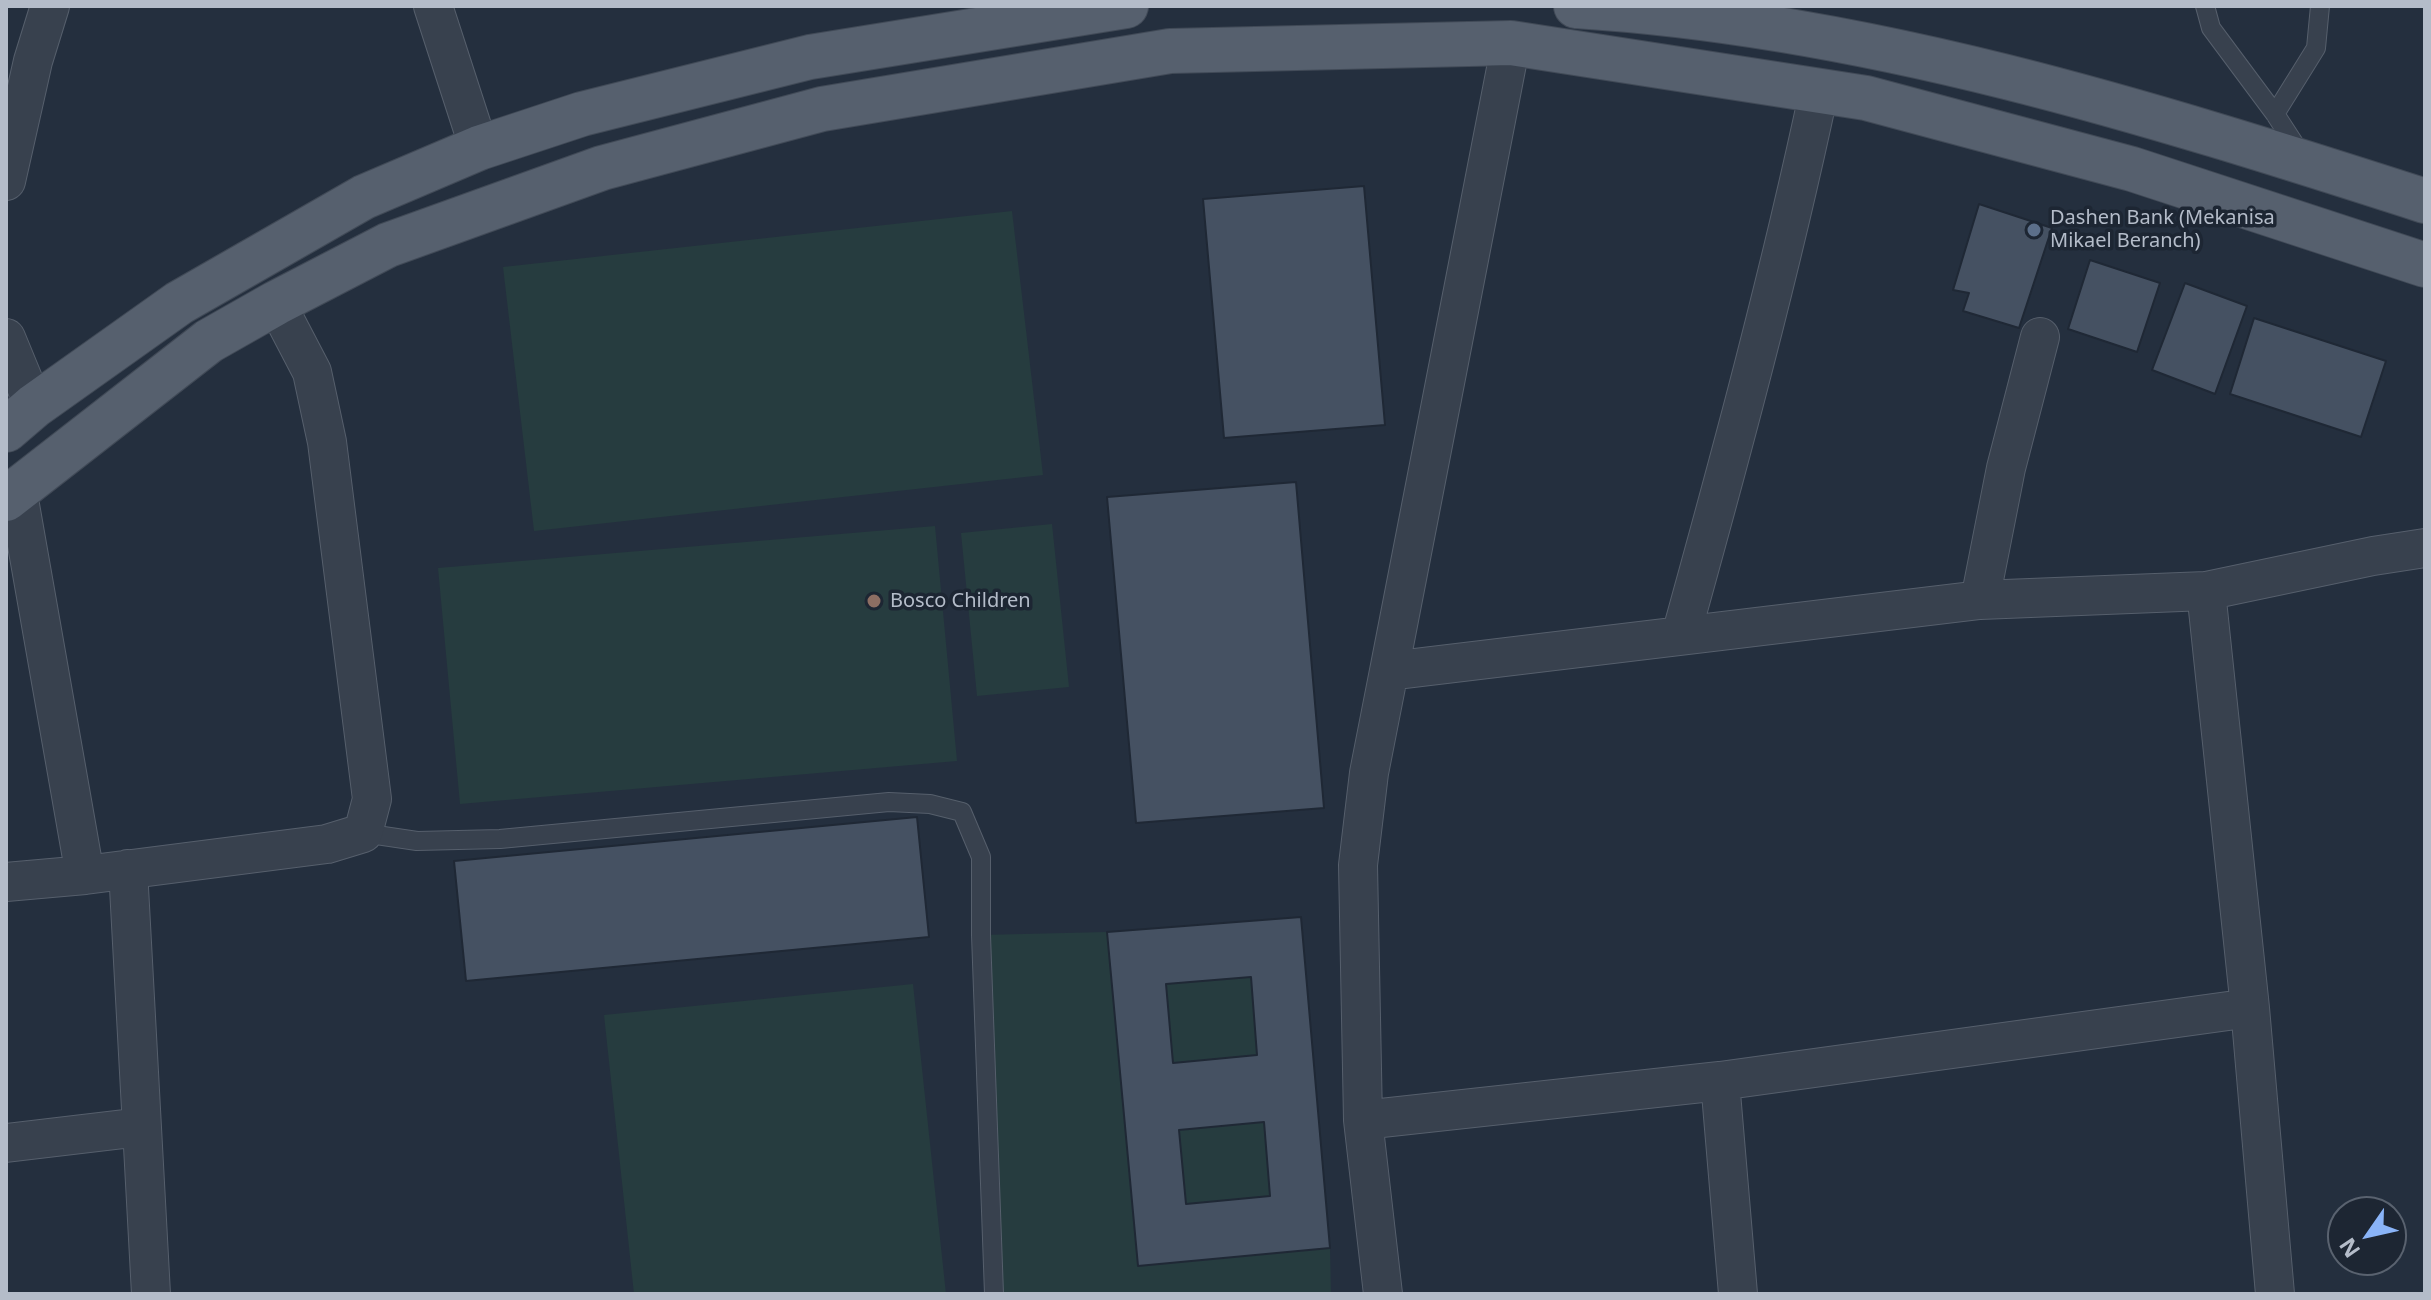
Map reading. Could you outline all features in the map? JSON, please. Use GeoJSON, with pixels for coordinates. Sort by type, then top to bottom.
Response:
{"type":"FeatureCollection","features":[{"type":"Feature","properties":{"kind":"main road"},"geometry":{"type":"LineString","coordinates":[[20,418],[179,303],[364,197],[479,148],[582,114],[810,57],[1126,6]]}},
{"type":"Feature","properties":{"kind":"main road"},"geometry":{"type":"LineString","coordinates":[[1576,6],[1663,11],[1879,46],[2117,105],[2425,201]]}},
{"type":"Feature","properties":{"kind":"main road"},"geometry":{"type":"LineString","coordinates":[[1659,67],[1663,11]]}},
{"type":"Feature","properties":{"kind":"main road"},"geometry":{"type":"LineString","coordinates":[[12,494],[209,341],[388,245],[602,168],[822,109],[1170,51],[1511,43],[1866,98],[2132,169],[2425,265]]}},
{"type":"Feature","properties":{"kind":"street"},"geometry":{"type":"LineString","coordinates":[[6,181],[19,56],[50,6]]}},
{"type":"Feature","properties":{"kind":"street"},"geometry":{"type":"LineString","coordinates":[[433,6],[479,148]]}},
{"type":"Feature","properties":{"kind":"street"},"geometry":{"type":"LineString","coordinates":[[1383,1294],[1363,1120],[1358,865],[1369,773],[1511,43]]}},
{"type":"Feature","properties":{"kind":"street"},"geometry":{"type":"LineString","coordinates":[[1681,635],[1735,443],[1790,225],[1819,91]]}},
{"type":"Feature","properties":{"kind":"street"},"geometry":{"type":"LineString","coordinates":[[6,882],[327,844],[363,833],[372,799],[327,442],[312,372],[276,303]]}},
{"type":"Feature","properties":{"kind":"street"},"geometry":{"type":"LineString","coordinates":[[1980,600],[2006,468],[2040,337]]}},
{"type":"Feature","properties":{"kind":"street"},"geometry":{"type":"LineString","coordinates":[[6,338],[20,418]]}},
{"type":"Feature","properties":{"kind":"street"},"geometry":{"type":"LineString","coordinates":[[12,494],[85,875]]}},
{"type":"Feature","properties":{"kind":"street"},"geometry":{"type":"LineString","coordinates":[[1389,671],[1980,600],[2206,591],[2425,548]]}},
{"type":"Feature","properties":{"kind":"street"},"geometry":{"type":"LineString","coordinates":[[2206,591],[2250,1008],[2275,1294]]}},
{"type":"Feature","properties":{"kind":"street"},"geometry":{"type":"LineString","coordinates":[[128,869],[151,1294]]}},
{"type":"Feature","properties":{"kind":"street"},"geometry":{"type":"LineString","coordinates":[[1363,1120],[1720,1081],[2250,1008]]}},
{"type":"Feature","properties":{"kind":"street"},"geometry":{"type":"LineString","coordinates":[[1720,1081],[1738,1294]]}},
{"type":"Feature","properties":{"kind":"street"},"geometry":{"type":"LineString","coordinates":[[6,1143],[141,1127]]}},
{"type":"Feature","properties":{"kind":"lane"},"geometry":{"type":"LineString","coordinates":[[2193,6],[2275,114],[2306,163]]}},
{"type":"Feature","properties":{"kind":"lane"},"geometry":{"type":"LineString","coordinates":[[2205,6],[2211,28]]}},
{"type":"Feature","properties":{"kind":"lane"},"geometry":{"type":"LineString","coordinates":[[2275,114],[2316,48],[2320,6]]}},
{"type":"Feature","properties":{"kind":"lane"},"geometry":{"type":"LineString","coordinates":[[363,833],[417,841],[500,839],[889,802],[930,804],[962,812],[981,857],[994,1294]]}},
{"type":"Feature","properties":{"kind":"green space"},"geometry":{"type":"Polygon","coordinates":[[[1012,211],[1043,475],[534,531],[503,267],[1012,211]]]}},
{"type":"Feature","properties":{"kind":"green space"},"geometry":{"type":"Polygon","coordinates":[[[1052,524],[1069,687],[977,696],[961,533],[1052,524]]]}},
{"type":"Feature","properties":{"kind":"green space"},"geometry":{"type":"Polygon","coordinates":[[[935,526],[957,761],[460,804],[438,568],[935,526]]]}},
{"type":"Feature","properties":{"kind":"green space"},"geometry":{"type":"Polygon","coordinates":[[[1107,932],[1138,1266],[1330,1248],[1331,1294],[994,1294],[981,935],[1107,932]]]}},
{"type":"Feature","properties":{"kind":"green space"},"geometry":{"type":"Polygon","coordinates":[[[1251,977],[1257,1055],[1173,1063],[1166,984],[1251,977]]]}},
{"type":"Feature","properties":{"kind":"green space"},"geometry":{"type":"Polygon","coordinates":[[[913,984],[946,1294],[634,1294],[604,1015],[913,984]]]}},
{"type":"Feature","properties":{"kind":"green space"},"geometry":{"type":"Polygon","coordinates":[[[1264,1122],[1270,1196],[1186,1204],[1179,1130],[1264,1122]]]}},
{"type":"Feature","properties":{"kind":"building"},"geometry":{"type":"Polygon","coordinates":[[[1364,186],[1385,425],[1224,438],[1203,199],[1364,186]]]}},
{"type":"Feature","properties":{"kind":"building"},"geometry":{"type":"Polygon","coordinates":[[[1979,204],[2052,228],[2019,328],[1963,311],[1969,293],[1953,290],[1979,204]]]}},
{"type":"Feature","properties":{"kind":"building"},"geometry":{"type":"Polygon","coordinates":[[[2090,260],[2160,283],[2137,352],[2068,329],[2090,260]]]}},
{"type":"Feature","properties":{"kind":"building"},"geometry":{"type":"Polygon","coordinates":[[[2185,283],[2247,306],[2215,394],[2152,370],[2185,283]]]}},
{"type":"Feature","properties":{"kind":"building"},"geometry":{"type":"Polygon","coordinates":[[[2254,318],[2386,361],[2361,437],[2230,394],[2254,318]]]}},
{"type":"Feature","properties":{"kind":"building"},"geometry":{"type":"Polygon","coordinates":[[[1296,482],[1324,808],[1136,823],[1107,497],[1296,482]]]}},
{"type":"Feature","properties":{"kind":"building"},"geometry":{"type":"Polygon","coordinates":[[[917,817],[929,937],[466,981],[454,861],[917,817]]]}},
{"type":"Feature","properties":{"kind":"building"},"geometry":{"type":"Polygon","coordinates":[[[1301,917],[1330,1248],[1138,1266],[1107,932],[1301,917]],[[1251,977],[1166,984],[1173,1063],[1257,1055],[1251,977]],[[1264,1122],[1179,1130],[1186,1204],[1270,1196],[1264,1122]]]}},
{"type":"Feature","properties":{"kind":"place","name":"Dashen Bank (Mekanisa Mikael Beranch)"},"geometry":{"type":"Point","coordinates":[2034,230]}},
{"type":"Feature","properties":{"kind":"place","name":"Bosco Children"},"geometry":{"type":"Point","coordinates":[874,601]}}]}
